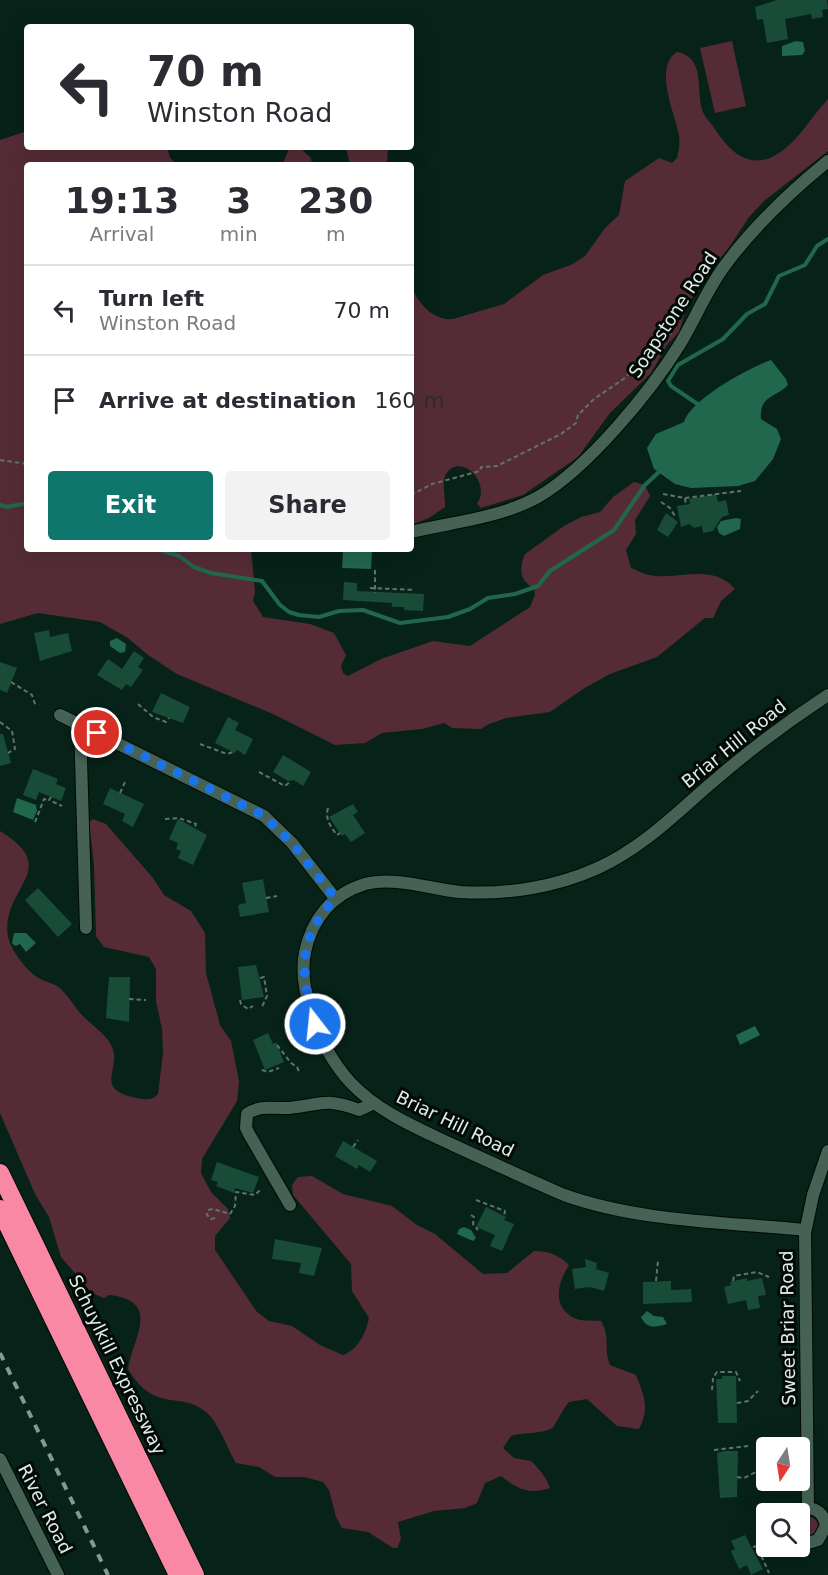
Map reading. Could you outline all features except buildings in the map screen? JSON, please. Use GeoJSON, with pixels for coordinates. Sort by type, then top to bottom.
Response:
{"type":"FeatureCollection","features":[{"type":"Feature","properties":{"kind":"highway","name":"Schuylkill Expressway"},"geometry":{"type":"LineString","coordinates":[[0,1173],[195,1575]]}},
{"type":"Feature","properties":{"kind":"highway","name":"Schuylkill Expressway"},"geometry":{"type":"LineString","coordinates":[[0,1209],[178,1575]]}},
{"type":"Feature","properties":{"kind":"street","name":"Soapstone Road"},"geometry":{"type":"LineString","coordinates":[[414,531],[495,513],[529,501],[576,468],[638,403],[687,332],[724,267],[764,220],[828,160]]}},
{"type":"Feature","properties":{"kind":"street","name":"Briar Hill Road"},"geometry":{"type":"LineString","coordinates":[[805,1230],[630,1212],[588,1204],[395,1117],[351,1083],[324,1044],[315,1024],[304,980],[304,957],[315,923],[335,898],[356,887],[377,882],[460,892],[518,890],[547,885],[598,868],[642,843],[760,742],[828,695]]}},
{"type":"Feature","properties":{"kind":"street"},"geometry":{"type":"LineString","coordinates":[[60,715],[264,816],[292,843],[335,898]]}},
{"type":"Feature","properties":{"kind":"street"},"geometry":{"type":"LineString","coordinates":[[80,725],[86,928]]}},
{"type":"Feature","properties":{"kind":"street"},"geometry":{"type":"LineString","coordinates":[[290,1205],[246,1128],[248,1114],[265,1107],[288,1108],[320,1101],[339,1102],[359,1110],[374,1103]]}},
{"type":"Feature","properties":{"kind":"street","name":"Sweet Briar Road"},"geometry":{"type":"LineString","coordinates":[[807,1503],[805,1230],[813,1195],[828,1151]]}},
{"type":"Feature","properties":{"kind":"street","name":"River Road"},"geometry":{"type":"LineString","coordinates":[[0,1459],[58,1575]]}},
{"type":"Feature","properties":{"kind":"street"},"geometry":{"type":"LineString","coordinates":[[810,1509],[822,1515],[825,1531],[813,1542],[810,1542]]}},
{"type":"Feature","properties":{"kind":"path"},"geometry":{"type":"LineString","coordinates":[[414,493],[432,484],[480,471],[481,467],[497,466],[561,434],[576,423],[578,415],[594,399],[625,378],[662,337],[674,332],[687,332]]}},
{"type":"Feature","properties":{"kind":"path"},"geometry":{"type":"LineString","coordinates":[[0,460],[24,464]]}},
{"type":"Feature","properties":{"kind":"path"},"geometry":{"type":"LineString","coordinates":[[663,494],[685,498],[741,491]]}},
{"type":"Feature","properties":{"kind":"path"},"geometry":{"type":"LineString","coordinates":[[685,498],[686,505]]}},
{"type":"Feature","properties":{"kind":"path"},"geometry":{"type":"LineString","coordinates":[[661,502],[670,508],[676,518]]}},
{"type":"Feature","properties":{"kind":"path"},"geometry":{"type":"LineString","coordinates":[[375,570],[376,591]]}},
{"type":"Feature","properties":{"kind":"path"},"geometry":{"type":"LineString","coordinates":[[370,588],[376,591],[415,590]]}},
{"type":"Feature","properties":{"kind":"path"},"geometry":{"type":"LineString","coordinates":[[11,682],[32,695],[36,707]]}},
{"type":"Feature","properties":{"kind":"path"},"geometry":{"type":"LineString","coordinates":[[138,704],[160,720],[166,722],[170,718]]}},
{"type":"Feature","properties":{"kind":"path"},"geometry":{"type":"LineString","coordinates":[[0,722],[12,731],[15,749],[8,753]]}},
{"type":"Feature","properties":{"kind":"path"},"geometry":{"type":"LineString","coordinates":[[200,744],[227,754],[233,752]]}},
{"type":"Feature","properties":{"kind":"path"},"geometry":{"type":"LineString","coordinates":[[259,772],[282,785],[291,781]]}},
{"type":"Feature","properties":{"kind":"path"},"geometry":{"type":"LineString","coordinates":[[120,793],[125,782]]}},
{"type":"Feature","properties":{"kind":"path"},"geometry":{"type":"LineString","coordinates":[[35,822],[44,799],[50,799],[62,806]]}},
{"type":"Feature","properties":{"kind":"path"},"geometry":{"type":"LineString","coordinates":[[328,808],[326,816],[329,824],[337,835],[340,833]]}},
{"type":"Feature","properties":{"kind":"path"},"geometry":{"type":"LineString","coordinates":[[165,819],[179,818],[196,824],[195,829]]}},
{"type":"Feature","properties":{"kind":"path"},"geometry":{"type":"LineString","coordinates":[[266,898],[277,896]]}},
{"type":"Feature","properties":{"kind":"path"},"geometry":{"type":"LineString","coordinates":[[260,978],[264,977],[267,996],[261,1009]]}},
{"type":"Feature","properties":{"kind":"path"},"geometry":{"type":"LineString","coordinates":[[129,999],[146,999]]}},
{"type":"Feature","properties":{"kind":"path"},"geometry":{"type":"LineString","coordinates":[[240,999],[241,1004],[248,1009],[253,1006]]}},
{"type":"Feature","properties":{"kind":"path"},"geometry":{"type":"LineString","coordinates":[[277,1045],[282,1047],[300,1074]]}},
{"type":"Feature","properties":{"kind":"path"},"geometry":{"type":"LineString","coordinates":[[262,1070],[268,1072],[279,1068]]}},
{"type":"Feature","properties":{"kind":"path"},"geometry":{"type":"LineString","coordinates":[[353,1147],[358,1140]]}},
{"type":"Feature","properties":{"kind":"path"},"geometry":{"type":"LineString","coordinates":[[215,1218],[212,1220],[207,1215],[210,1209],[230,1214],[235,1206],[236,1192],[255,1195],[260,1190]]}},
{"type":"Feature","properties":{"kind":"path"},"geometry":{"type":"LineString","coordinates":[[476,1200],[506,1211],[504,1216]]}},
{"type":"Feature","properties":{"kind":"path"},"geometry":{"type":"LineString","coordinates":[[471,1215],[474,1217],[473,1224],[478,1230]]}},
{"type":"Feature","properties":{"kind":"path"},"geometry":{"type":"LineString","coordinates":[[656,1281],[658,1261]]}},
{"type":"Feature","properties":{"kind":"path"},"geometry":{"type":"LineString","coordinates":[[733,1281],[734,1276],[757,1272],[769,1277]]}},
{"type":"Feature","properties":{"kind":"path"},"geometry":{"type":"LineString","coordinates":[[712,1390],[712,1378],[717,1372],[736,1372],[740,1381]]}},
{"type":"Feature","properties":{"kind":"path"},"geometry":{"type":"LineString","coordinates":[[736,1403],[748,1401],[758,1391]]}},
{"type":"Feature","properties":{"kind":"path"},"geometry":{"type":"LineString","coordinates":[[714,1450],[748,1446]]}},
{"type":"Feature","properties":{"kind":"path"},"geometry":{"type":"LineString","coordinates":[[737,1477],[744,1478],[756,1472]]}},
{"type":"Feature","properties":{"kind":"path"},"geometry":{"type":"LineString","coordinates":[[753,1547],[757,1545],[769,1573]]}},
{"type":"Feature","properties":{"kind":"shaded area"},"geometry":{"type":"Polygon","coordinates":[[[732,41],[746,106],[715,113],[700,48],[732,41]]]}},
{"type":"Feature","properties":{"kind":"shaded area"},"geometry":{"type":"Polygon","coordinates":[[[796,41],[803,42],[805,51],[802,55],[782,56],[782,46],[796,41]]]}},
{"type":"Feature","properties":{"kind":"shaded area"},"geometry":{"type":"Polygon","coordinates":[[[677,52],[693,61],[697,69],[701,106],[705,116],[726,144],[739,155],[747,159],[764,160],[782,151],[790,145],[828,99],[828,151],[764,201],[749,217],[730,246],[699,285],[686,309],[679,332],[667,345],[651,373],[610,413],[578,457],[523,495],[481,508],[477,504],[481,495],[480,487],[472,472],[459,466],[452,468],[445,477],[445,507],[429,518],[414,524],[414,292],[427,310],[439,317],[453,319],[504,304],[543,275],[573,264],[585,256],[605,228],[619,215],[625,181],[659,158],[672,163],[677,158],[679,135],[666,79],[670,59],[677,52]]]}},
{"type":"Feature","properties":{"kind":"shaded area"},"geometry":{"type":"Polygon","coordinates":[[[24,132],[24,150],[168,150],[170,158],[175,162],[24,162],[24,552],[251,552],[255,592],[253,601],[263,617],[310,624],[334,633],[346,655],[341,666],[343,673],[348,676],[381,659],[433,641],[470,646],[530,607],[535,595],[534,588],[525,582],[522,574],[525,554],[564,526],[581,517],[600,512],[613,497],[634,482],[645,485],[650,496],[635,520],[636,534],[626,550],[631,568],[660,576],[705,574],[716,576],[735,589],[721,601],[713,618],[705,618],[657,657],[610,674],[550,712],[506,718],[481,729],[452,728],[444,723],[422,729],[382,733],[365,743],[335,745],[273,714],[177,674],[148,655],[128,638],[100,622],[38,613],[0,624],[0,140],[24,132]]]}},
{"type":"Feature","properties":{"kind":"shaded area"},"geometry":{"type":"Polygon","coordinates":[[[289,150],[302,150],[311,158],[312,162],[283,162],[289,150]]]}},
{"type":"Feature","properties":{"kind":"shaded area"},"geometry":{"type":"Polygon","coordinates":[[[347,150],[388,150],[387,162],[349,162],[347,150]]]}},
{"type":"Feature","properties":{"kind":"shaded area"},"geometry":{"type":"Polygon","coordinates":[[[771,360],[788,385],[766,401],[761,411],[761,419],[777,429],[781,439],[773,459],[755,481],[738,486],[691,488],[675,484],[654,469],[647,448],[656,434],[684,422],[697,404],[722,385],[771,360]]]}},
{"type":"Feature","properties":{"kind":"shaded area"},"geometry":{"type":"Polygon","coordinates":[[[741,519],[740,529],[724,536],[719,533],[717,527],[721,521],[741,519]]]}},
{"type":"Feature","properties":{"kind":"shaded area"},"geometry":{"type":"Polygon","coordinates":[[[343,552],[372,552],[371,569],[342,568],[343,552]]]}},
{"type":"Feature","properties":{"kind":"shaded area"},"geometry":{"type":"Polygon","coordinates":[[[117,638],[126,644],[125,652],[120,653],[110,646],[110,641],[117,638]]]}},
{"type":"Feature","properties":{"kind":"shaded area"},"geometry":{"type":"Polygon","coordinates":[[[17,798],[36,805],[37,811],[33,820],[13,812],[17,798]]]}},
{"type":"Feature","properties":{"kind":"shaded area"},"geometry":{"type":"Polygon","coordinates":[[[93,819],[106,824],[153,878],[164,895],[191,911],[205,933],[206,973],[220,1025],[231,1041],[239,1081],[237,1101],[202,1159],[201,1173],[211,1192],[228,1209],[230,1218],[215,1236],[215,1250],[257,1312],[269,1321],[292,1326],[320,1345],[343,1355],[357,1345],[366,1329],[369,1318],[352,1291],[351,1264],[293,1195],[292,1185],[298,1177],[312,1176],[343,1194],[392,1206],[417,1225],[435,1234],[483,1274],[507,1273],[534,1251],[553,1254],[569,1265],[560,1285],[561,1306],[575,1319],[601,1321],[606,1333],[610,1365],[636,1375],[645,1408],[639,1429],[617,1426],[587,1399],[569,1402],[553,1427],[540,1432],[511,1436],[503,1448],[514,1458],[531,1461],[550,1488],[535,1491],[524,1490],[501,1476],[485,1483],[477,1503],[465,1508],[434,1511],[398,1522],[401,1539],[397,1548],[393,1548],[368,1532],[342,1528],[336,1517],[329,1490],[323,1482],[304,1477],[275,1477],[259,1467],[236,1463],[219,1429],[206,1412],[187,1402],[158,1397],[138,1383],[128,1369],[138,1334],[140,1313],[135,1305],[125,1299],[109,1295],[104,1298],[92,1293],[61,1257],[49,1217],[35,1194],[0,1113],[0,831],[18,845],[27,857],[29,868],[12,905],[8,920],[8,937],[16,954],[33,974],[61,989],[81,1014],[110,1043],[114,1052],[111,1077],[116,1090],[125,1095],[144,1099],[153,1098],[158,1094],[163,1053],[162,1029],[156,1001],[156,969],[149,957],[104,947],[96,936],[94,865],[89,822],[93,819]]]}},
{"type":"Feature","properties":{"kind":"shaded area"},"geometry":{"type":"Polygon","coordinates":[[[14,933],[26,933],[36,943],[26,952],[20,944],[15,946],[12,943],[14,933]]]}},
{"type":"Feature","properties":{"kind":"shaded area"},"geometry":{"type":"Polygon","coordinates":[[[755,1026],[760,1035],[740,1045],[736,1035],[755,1026]]]}},
{"type":"Feature","properties":{"kind":"shaded area"},"geometry":{"type":"Polygon","coordinates":[[[464,1227],[471,1230],[476,1238],[473,1241],[457,1234],[459,1229],[464,1227]]]}},
{"type":"Feature","properties":{"kind":"shaded area"},"geometry":{"type":"Polygon","coordinates":[[[647,1311],[654,1316],[663,1317],[667,1324],[649,1326],[641,1317],[647,1311]]]}},
{"type":"Feature","properties":{"kind":"shaded area"},"geometry":{"type":"Polygon","coordinates":[[[810,1517],[818,1522],[818,1530],[810,1535],[810,1517]]]}},
{"type":"Feature","properties":{"kind":"waterway"},"geometry":{"type":"LineString","coordinates":[[702,407],[671,386],[668,381],[678,365],[723,339],[747,314],[765,304],[779,276],[805,265],[817,246],[828,239]]}},
{"type":"Feature","properties":{"kind":"waterway"},"geometry":{"type":"LineString","coordinates":[[167,552],[179,556],[194,567],[211,573],[262,581],[280,605],[289,612],[299,615],[319,617],[339,611],[363,610],[400,623],[448,617],[470,609],[488,598],[515,594],[538,586],[550,571],[614,530],[645,485],[660,471]]}},
{"type":"Feature","properties":{"kind":"waterway"},"geometry":{"type":"LineString","coordinates":[[0,505],[7,507],[24,504]]}},
{"type":"Feature","properties":{"kind":"railway"},"geometry":{"type":"LineString","coordinates":[[0,1353],[108,1575]]}},
{"type":"Feature","properties":{"kind":"route"},"geometry":{"type":"LineString","coordinates":[[97,733],[264,816],[292,843],[335,898],[315,923],[304,957],[304,980],[315,1024]]}}]}
